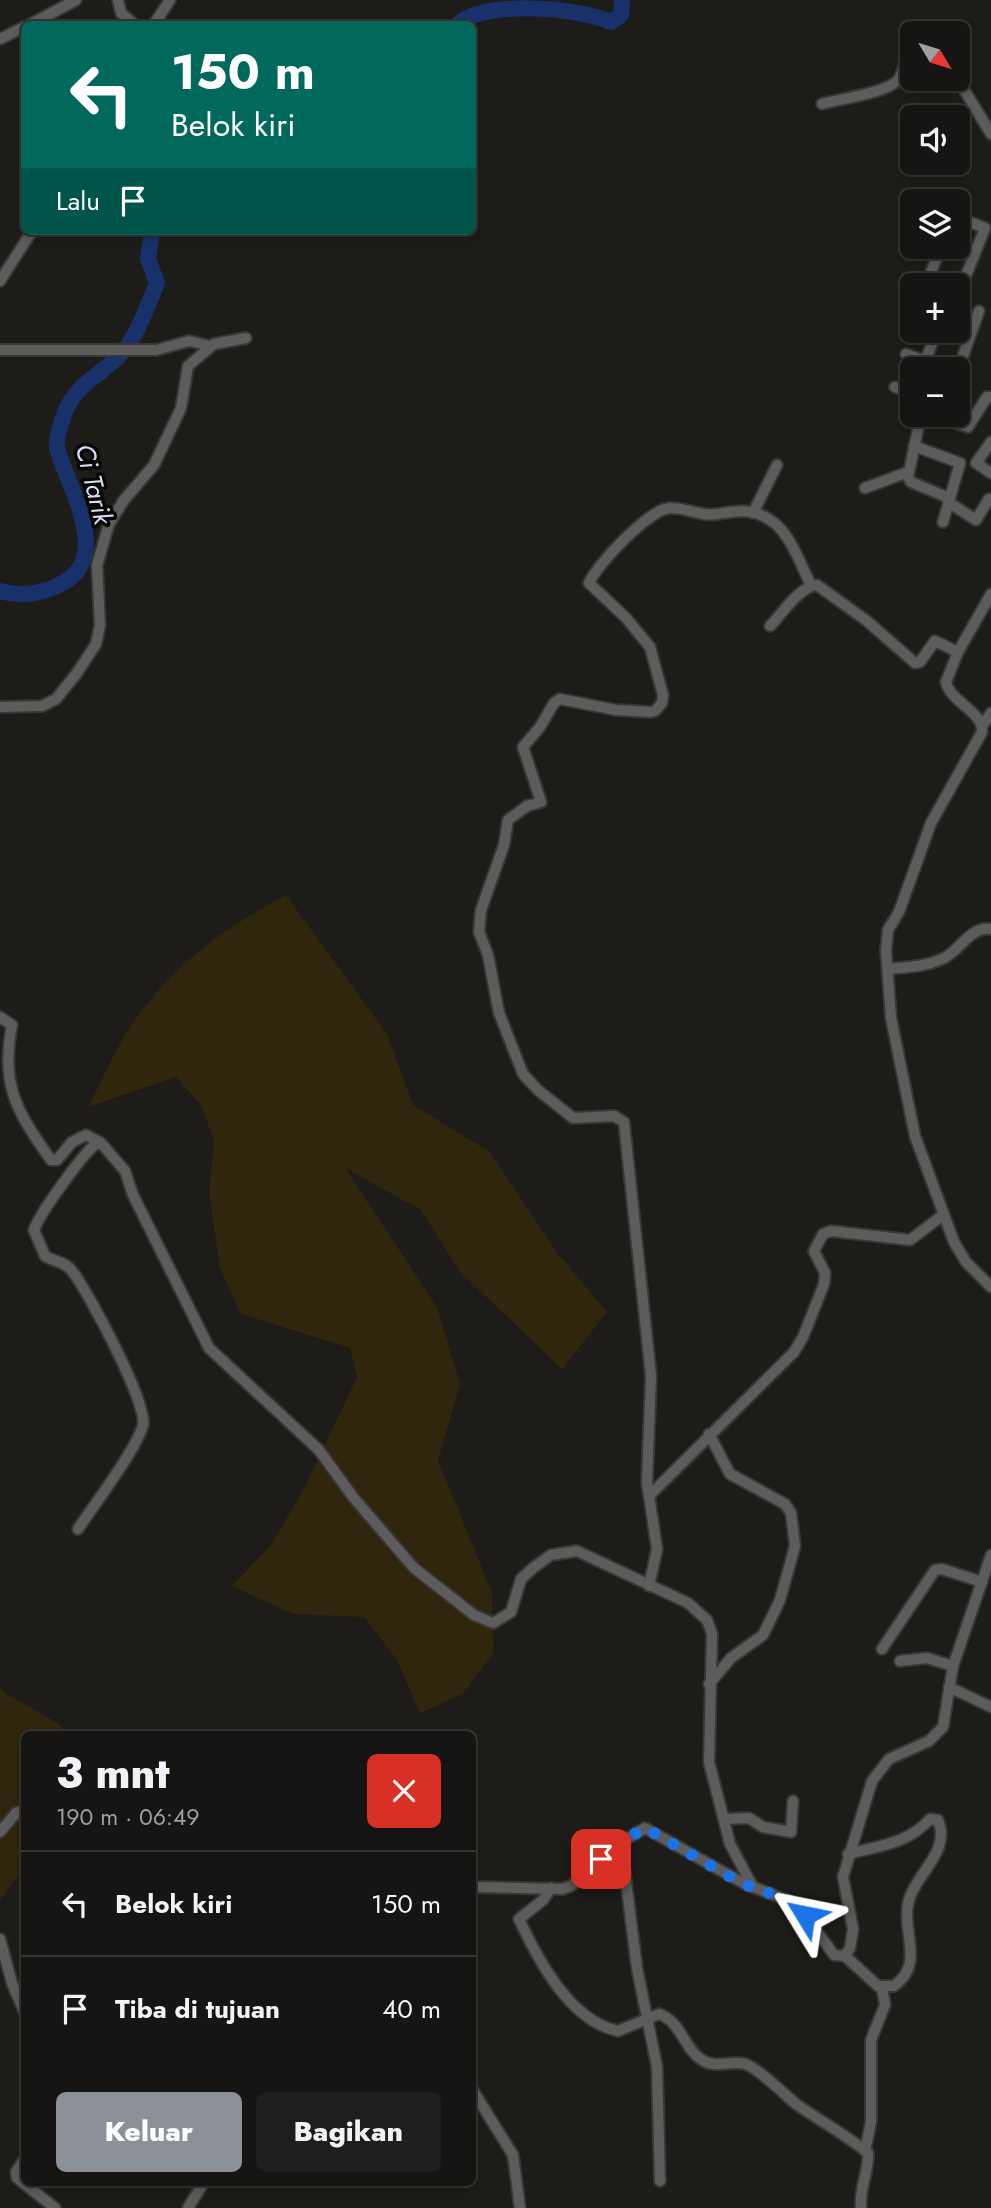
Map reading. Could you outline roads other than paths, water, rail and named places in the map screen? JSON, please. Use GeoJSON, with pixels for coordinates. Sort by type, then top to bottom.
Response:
{"type":"FeatureCollection","features":[{"type":"Feature","properties":{"kind":"street"},"geometry":{"type":"LineString","coordinates":[[37,21],[76,0]]}},
{"type":"Feature","properties":{"kind":"street"},"geometry":{"type":"LineString","coordinates":[[118,0],[121,13],[130,21]]}},
{"type":"Feature","properties":{"kind":"street"},"geometry":{"type":"LineString","coordinates":[[156,21],[170,0]]}},
{"type":"Feature","properties":{"kind":"street"},"geometry":{"type":"LineString","coordinates":[[0,39],[21,28]]}},
{"type":"Feature","properties":{"kind":"street"},"geometry":{"type":"LineString","coordinates":[[822,104],[890,86],[900,77]]}},
{"type":"Feature","properties":{"kind":"street"},"geometry":{"type":"LineString","coordinates":[[965,91],[991,134]]}},
{"type":"Feature","properties":{"kind":"street"},"geometry":{"type":"LineString","coordinates":[[967,273],[985,228],[970,222]]}},
{"type":"Feature","properties":{"kind":"street"},"geometry":{"type":"LineString","coordinates":[[0,281],[29,235]]}},
{"type":"Feature","properties":{"kind":"street"},"geometry":{"type":"LineString","coordinates":[[963,357],[979,311]]}},
{"type":"Feature","properties":{"kind":"street"},"geometry":{"type":"LineString","coordinates":[[0,350],[148,349],[189,341],[211,346],[246,338]]}},
{"type":"Feature","properties":{"kind":"street"},"geometry":{"type":"LineString","coordinates":[[0,706],[31,709],[56,699],[68,687],[96,644],[101,602],[97,565],[105,532],[124,500],[154,465],[180,408],[188,366],[211,346]]}},
{"type":"Feature","properties":{"kind":"street"},"geometry":{"type":"LineString","coordinates":[[906,354],[911,357]]}},
{"type":"Feature","properties":{"kind":"street"},"geometry":{"type":"LineString","coordinates":[[970,424],[989,397],[991,385]]}},
{"type":"Feature","properties":{"kind":"street"},"geometry":{"type":"LineString","coordinates":[[895,387],[900,389]]}},
{"type":"Feature","properties":{"kind":"street"},"geometry":{"type":"LineString","coordinates":[[919,427],[908,472],[911,482],[948,500],[976,520],[989,499]]}},
{"type":"Feature","properties":{"kind":"street"},"geometry":{"type":"LineString","coordinates":[[991,442],[976,463],[991,473]]}},
{"type":"Feature","properties":{"kind":"street"},"geometry":{"type":"LineString","coordinates":[[915,446],[960,463],[943,522]]}},
{"type":"Feature","properties":{"kind":"street"},"geometry":{"type":"LineString","coordinates":[[753,513],[777,465]]}},
{"type":"Feature","properties":{"kind":"street"},"geometry":{"type":"LineString","coordinates":[[865,488],[908,472]]}},
{"type":"Feature","properties":{"kind":"street"},"geometry":{"type":"LineString","coordinates":[[649,1586],[657,1549],[649,1496],[651,1376],[624,1122],[614,1116],[573,1118],[538,1090],[523,1074],[499,1013],[479,923],[488,886],[504,845],[508,820],[527,806],[541,802],[523,747],[540,727],[554,703],[564,698],[616,709],[650,712],[663,699],[650,647],[626,618],[591,589],[590,580],[642,524],[660,510],[679,509],[706,515],[731,510],[753,513],[772,522],[783,533],[811,585],[826,589],[915,663],[920,662],[935,641],[958,652]]}},
{"type":"Feature","properties":{"kind":"street"},"geometry":{"type":"LineString","coordinates":[[770,626],[811,585]]}},
{"type":"Feature","properties":{"kind":"street"},"geometry":{"type":"LineString","coordinates":[[982,726],[947,687],[947,677],[991,594]]}},
{"type":"Feature","properties":{"kind":"street"},"geometry":{"type":"LineString","coordinates":[[991,713],[931,824],[899,912],[888,930],[890,1009],[907,1107],[943,1215],[966,1262],[991,1287]]}},
{"type":"Feature","properties":{"kind":"street"},"geometry":{"type":"LineString","coordinates":[[888,969],[925,966],[941,960],[978,929],[991,929]]}},
{"type":"Feature","properties":{"kind":"street"},"geometry":{"type":"LineString","coordinates":[[0,1017],[12,1025],[2,1056],[7,1096],[51,1160],[57,1160],[79,1136],[90,1135],[99,1142],[125,1171],[133,1195],[209,1348],[319,1450],[353,1497],[405,1558],[439,1590],[487,1622],[501,1620],[515,1605],[521,1579],[551,1555],[568,1550],[584,1554],[688,1603],[707,1620],[712,1634],[709,1762],[730,1844],[753,1887]]}},
{"type":"Feature","properties":{"kind":"street"},"geometry":{"type":"LineString","coordinates":[[78,1529],[140,1433],[144,1412],[122,1362],[79,1282],[66,1265],[45,1256],[34,1230],[79,1160],[90,1146],[99,1142]]}},
{"type":"Feature","properties":{"kind":"street"},"geometry":{"type":"LineString","coordinates":[[649,1496],[709,1434],[769,1378],[800,1343],[824,1284],[825,1273],[814,1251],[823,1234],[831,1231],[910,1240],[943,1215]]}},
{"type":"Feature","properties":{"kind":"street"},"geometry":{"type":"LineString","coordinates":[[709,1434],[730,1474],[785,1504],[791,1513],[795,1553],[780,1600],[763,1635],[731,1658],[709,1684]]}},
{"type":"Feature","properties":{"kind":"street"},"geometry":{"type":"LineString","coordinates":[[845,1955],[850,1948],[853,1929],[842,1885],[872,1781],[889,1759],[919,1746],[939,1732],[945,1721],[953,1666],[991,1555]]}},
{"type":"Feature","properties":{"kind":"street"},"geometry":{"type":"LineString","coordinates":[[882,1648],[935,1570],[942,1569],[982,1582]]}},
{"type":"Feature","properties":{"kind":"street"},"geometry":{"type":"LineString","coordinates":[[900,1661],[928,1658],[953,1666]]}},
{"type":"Feature","properties":{"kind":"street"},"geometry":{"type":"LineString","coordinates":[[949,1687],[991,1707]]}},
{"type":"Feature","properties":{"kind":"street"},"geometry":{"type":"LineString","coordinates":[[725,1819],[749,1818],[763,1827],[791,1832],[793,1801]]}},
{"type":"Feature","properties":{"kind":"street"},"geometry":{"type":"LineString","coordinates":[[0,1832],[16,1813],[21,1811]]}},
{"type":"Feature","properties":{"kind":"street"},"geometry":{"type":"LineString","coordinates":[[476,1887],[571,1886],[637,1830],[654,1830],[753,1887],[798,1907],[834,1955],[845,1955],[870,1980],[883,1987],[899,1982],[909,1965],[912,1944],[907,1906],[916,1884],[939,1847],[942,1828],[938,1819],[930,1819],[905,1838],[879,1849],[849,1854]]}},
{"type":"Feature","properties":{"kind":"street"},"geometry":{"type":"LineString","coordinates":[[621,1842],[637,1968],[657,2067],[660,2181]]}},
{"type":"Feature","properties":{"kind":"street"},"geometry":{"type":"LineString","coordinates":[[551,1888],[543,1900],[519,1919],[552,1983],[606,2029],[618,2031],[659,2014],[666,2016],[675,2024],[694,2053],[707,2063],[746,2064],[865,2151]]}},
{"type":"Feature","properties":{"kind":"street"},"geometry":{"type":"LineString","coordinates":[[0,1939],[12,1983],[21,2004]]}},
{"type":"Feature","properties":{"kind":"street"},"geometry":{"type":"LineString","coordinates":[[861,2208],[862,2182],[868,2166],[865,2151],[871,2122],[870,2040],[885,2005],[883,1987]]}},
{"type":"Feature","properties":{"kind":"street"},"geometry":{"type":"LineString","coordinates":[[476,2095],[513,2155],[520,2208]]}},
{"type":"Feature","properties":{"kind":"street"},"geometry":{"type":"LineString","coordinates":[[21,2164],[16,2172],[21,2181]]}},
{"type":"Feature","properties":{"kind":"street"},"geometry":{"type":"LineString","coordinates":[[27,2186],[55,2208]]}},
{"type":"Feature","properties":{"kind":"street"},"geometry":{"type":"LineString","coordinates":[[188,2208],[202,2186]]}},
{"type":"Feature","properties":{"kind":"waterway"},"geometry":{"type":"LineString","coordinates":[[463,21],[489,11],[532,8],[576,13],[611,22],[621,15],[622,0]]}},
{"type":"Feature","properties":{"kind":"waterway","name":"Ci Tarik"},"geometry":{"type":"LineString","coordinates":[[0,591],[22,594],[50,589],[74,574],[83,559],[86,542],[83,523],[57,448],[58,435],[69,403],[88,382],[124,351],[140,323],[157,283],[148,259],[151,235]]}}]}
